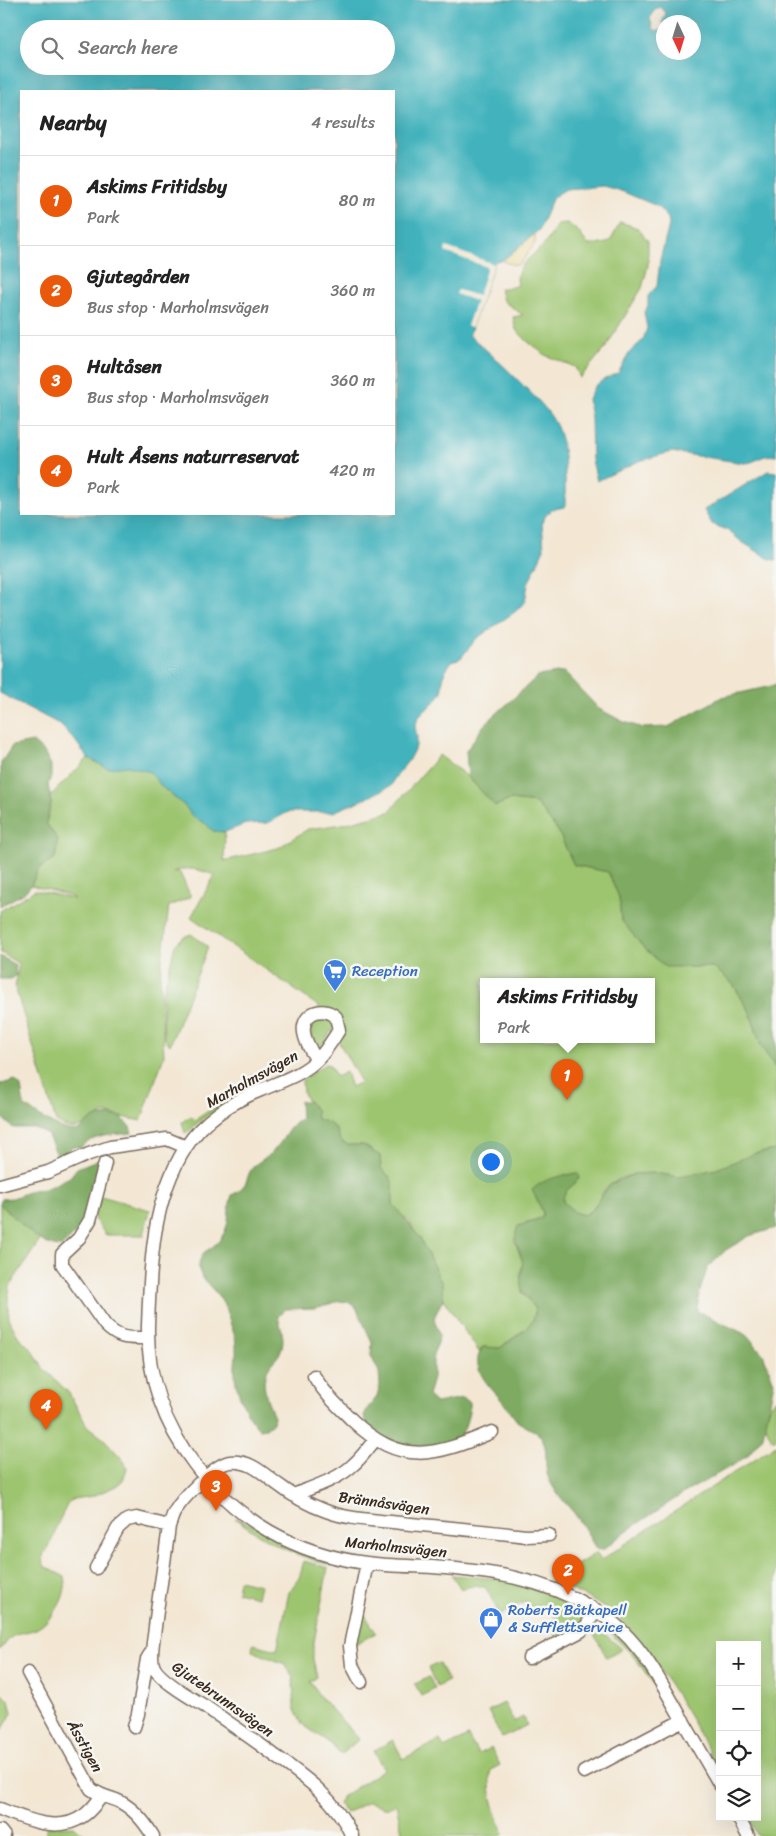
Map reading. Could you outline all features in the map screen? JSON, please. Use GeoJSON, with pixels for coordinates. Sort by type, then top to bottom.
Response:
{"type":"FeatureCollection","features":[{"type":"Feature","properties":{"kind":"street","name":"Marholmsvägen"},"geometry":{"type":"LineString","coordinates":[[317,1060],[299,1073],[259,1090],[222,1112],[196,1132],[186,1147],[166,1188],[151,1257],[148,1338],[154,1382],[162,1409],[178,1441],[205,1479],[241,1514],[277,1537],[318,1553],[367,1563],[437,1568],[527,1580],[554,1588],[596,1610],[624,1633],[638,1648],[656,1674],[716,1778]]}},
{"type":"Feature","properties":{"kind":"street"},"geometry":{"type":"LineString","coordinates":[[0,1185],[42,1174],[110,1147],[167,1140],[186,1147]]}},
{"type":"Feature","properties":{"kind":"street"},"geometry":{"type":"LineString","coordinates":[[105,1163],[90,1220],[79,1238],[62,1254],[62,1264],[112,1332],[123,1338],[148,1338]]}},
{"type":"Feature","properties":{"kind":"street"},"geometry":{"type":"LineString","coordinates":[[314,1376],[343,1411],[375,1440],[396,1450],[425,1453],[465,1443],[492,1432]]}},
{"type":"Feature","properties":{"kind":"street"},"geometry":{"type":"LineString","coordinates":[[293,1495],[329,1480],[347,1470],[375,1440]]}},
{"type":"Feature","properties":{"kind":"street","name":"Brännåsvägen"},"geometry":{"type":"LineString","coordinates":[[205,1479],[222,1464],[238,1462],[249,1464],[258,1469],[293,1495],[317,1508],[348,1517],[526,1536],[549,1535]]}},
{"type":"Feature","properties":{"kind":"street","name":"Gjutebrunnsvägen"},"geometry":{"type":"LineString","coordinates":[[205,1479],[180,1504],[170,1526],[152,1652],[153,1665],[158,1673],[296,1770],[321,1791],[336,1808],[352,1836]]}},
{"type":"Feature","properties":{"kind":"street"},"geometry":{"type":"LineString","coordinates":[[96,1568],[118,1528],[127,1520],[138,1518],[170,1526]]}},
{"type":"Feature","properties":{"kind":"street"},"geometry":{"type":"LineString","coordinates":[[361,1682],[352,1665],[350,1646],[367,1563]]}},
{"type":"Feature","properties":{"kind":"street"},"geometry":{"type":"LineString","coordinates":[[529,1658],[581,1631],[596,1610]]}},
{"type":"Feature","properties":{"kind":"street"},"geometry":{"type":"LineString","coordinates":[[134,1727],[147,1659],[152,1652]]}},
{"type":"Feature","properties":{"kind":"street","name":"Åsstigen"},"geometry":{"type":"LineString","coordinates":[[28,1674],[91,1789],[102,1796],[123,1803],[138,1814],[152,1836]]}},
{"type":"Feature","properties":{"kind":"street"},"geometry":{"type":"LineString","coordinates":[[584,1772],[683,1720]]}},
{"type":"Feature","properties":{"kind":"street"},"geometry":{"type":"LineString","coordinates":[[0,1809],[38,1822],[63,1823],[81,1818],[102,1796]]}},
{"type":"Feature","properties":{"kind":"street"},"geometry":{"type":"LineString","coordinates":[[740,1821],[748,1836]]}},
{"type":"Feature","properties":{"kind":"street"},"geometry":{"type":"LineString","coordinates":[[0,1831],[4,1836]]}},
{"type":"Feature","properties":{"kind":"green space"},"geometry":{"type":"Polygon","coordinates":[[[620,222],[638,228],[648,241],[648,266],[642,288],[606,347],[580,378],[575,367],[545,355],[516,330],[513,317],[523,315],[503,301],[500,289],[518,285],[517,279],[520,268],[544,245],[557,224],[567,223],[578,231],[588,245],[602,244],[609,241],[620,222]]]}},
{"type":"Feature","properties":{"kind":"green space"},"geometry":{"type":"Polygon","coordinates":[[[564,672],[599,709],[624,722],[643,728],[668,727],[722,697],[776,685],[776,1069],[761,1046],[750,1012],[733,984],[713,967],[665,967],[642,946],[621,920],[619,897],[608,872],[574,865],[558,831],[536,803],[510,800],[495,806],[468,777],[466,751],[484,725],[538,676],[564,672]]]}},
{"type":"Feature","properties":{"kind":"green space"},"geometry":{"type":"Polygon","coordinates":[[[33,742],[44,752],[51,765],[51,777],[48,784],[51,804],[46,823],[58,840],[55,859],[39,868],[31,885],[24,893],[0,906],[1,763],[12,746],[33,742]]]}},
{"type":"Feature","properties":{"kind":"green space"},"geometry":{"type":"Polygon","coordinates":[[[439,755],[468,777],[495,806],[510,800],[536,803],[558,831],[574,865],[608,872],[619,897],[621,920],[690,967],[713,967],[733,984],[750,1012],[761,1046],[776,1069],[776,1150],[756,1153],[717,1169],[679,1177],[655,1173],[634,1174],[619,1179],[605,1189],[593,1209],[584,1215],[576,1213],[563,1202],[565,1193],[577,1182],[535,1197],[543,1212],[542,1218],[526,1222],[514,1240],[523,1262],[520,1274],[522,1292],[535,1309],[534,1318],[529,1326],[500,1348],[483,1347],[479,1352],[443,1299],[442,1284],[409,1221],[398,1212],[393,1204],[393,1184],[389,1176],[381,1169],[380,1156],[363,1145],[348,1145],[341,1141],[335,1128],[317,1119],[316,1110],[303,1094],[302,1080],[325,1064],[330,1065],[336,1077],[346,1072],[351,1087],[361,1082],[332,1030],[322,1045],[317,1043],[311,1036],[311,1028],[314,1023],[324,1018],[318,1006],[191,917],[215,875],[189,869],[173,872],[179,871],[191,897],[169,906],[160,976],[164,1056],[141,1121],[104,1113],[76,1128],[70,1128],[56,1122],[15,987],[19,964],[0,952],[0,911],[35,890],[74,899],[70,896],[31,885],[39,868],[55,859],[58,840],[46,823],[51,804],[50,796],[88,758],[107,768],[128,766],[150,772],[162,787],[186,807],[193,817],[205,823],[213,831],[225,832],[224,861],[278,848],[308,829],[343,824],[389,812],[439,755]]]}},
{"type":"Feature","properties":{"kind":"green space"},"geometry":{"type":"Polygon","coordinates":[[[191,934],[208,947],[170,1045],[164,1038],[163,993],[175,945],[183,937],[191,934]]]}},
{"type":"Feature","properties":{"kind":"green space"},"geometry":{"type":"Polygon","coordinates":[[[0,956],[15,965],[16,976],[11,979],[0,979],[0,956]]]}},
{"type":"Feature","properties":{"kind":"green space"},"geometry":{"type":"Polygon","coordinates":[[[255,1074],[259,1083],[201,1120],[185,1133],[182,1122],[191,1116],[195,1120],[254,1081],[251,1076],[255,1074]]]}},
{"type":"Feature","properties":{"kind":"green space"},"geometry":{"type":"Polygon","coordinates":[[[15,1080],[21,1087],[24,1105],[58,1127],[73,1131],[79,1130],[87,1122],[96,1118],[112,1116],[121,1117],[130,1127],[132,1133],[91,1140],[81,1148],[72,1146],[66,1155],[57,1155],[47,1134],[34,1128],[13,1128],[0,1116],[0,1083],[15,1080]]]}},
{"type":"Feature","properties":{"kind":"green space"},"geometry":{"type":"Polygon","coordinates":[[[300,1101],[308,1101],[316,1110],[317,1119],[329,1123],[335,1128],[341,1141],[348,1145],[363,1145],[380,1156],[381,1169],[389,1176],[393,1184],[393,1204],[420,1238],[442,1284],[443,1299],[434,1318],[439,1335],[433,1354],[433,1378],[428,1396],[436,1403],[462,1398],[470,1402],[469,1414],[464,1428],[461,1435],[455,1440],[428,1446],[399,1444],[389,1441],[368,1428],[364,1416],[377,1397],[380,1385],[379,1372],[371,1356],[372,1342],[356,1307],[348,1302],[340,1301],[315,1308],[286,1309],[278,1316],[283,1343],[281,1351],[266,1373],[264,1385],[274,1416],[273,1422],[266,1428],[260,1429],[243,1404],[236,1381],[235,1336],[222,1301],[199,1271],[200,1261],[204,1253],[218,1242],[224,1233],[228,1222],[232,1195],[243,1187],[251,1169],[274,1151],[290,1128],[301,1119],[300,1101]]]}},
{"type":"Feature","properties":{"kind":"green space"},"geometry":{"type":"Polygon","coordinates":[[[776,1150],[776,1228],[749,1236],[726,1250],[707,1269],[699,1294],[697,1311],[747,1335],[763,1354],[774,1382],[763,1436],[748,1455],[735,1464],[684,1493],[625,1532],[604,1549],[596,1549],[574,1513],[551,1484],[546,1469],[545,1448],[542,1438],[517,1421],[487,1384],[479,1370],[479,1355],[483,1347],[500,1348],[523,1331],[533,1320],[535,1314],[534,1306],[522,1289],[522,1259],[516,1242],[518,1226],[542,1218],[543,1212],[532,1190],[547,1180],[577,1173],[580,1177],[566,1191],[563,1202],[576,1213],[584,1215],[593,1209],[611,1184],[634,1174],[655,1173],[679,1177],[717,1169],[756,1153],[776,1150]]]}},
{"type":"Feature","properties":{"kind":"green space"},"geometry":{"type":"Polygon","coordinates":[[[102,1158],[86,1224],[61,1247],[53,1246],[36,1237],[0,1204],[1,1199],[13,1198],[33,1190],[45,1189],[70,1177],[77,1168],[102,1158]]]}},
{"type":"Feature","properties":{"kind":"green space"},"geometry":{"type":"Polygon","coordinates":[[[101,1196],[150,1210],[144,1235],[106,1235],[94,1219],[101,1196]]]}},
{"type":"Feature","properties":{"kind":"green space"},"geometry":{"type":"Polygon","coordinates":[[[0,1204],[40,1240],[10,1286],[8,1301],[9,1320],[18,1336],[33,1351],[43,1368],[69,1393],[87,1426],[105,1440],[124,1461],[127,1468],[123,1480],[116,1486],[93,1496],[73,1499],[68,1503],[56,1527],[54,1536],[43,1555],[44,1566],[65,1577],[62,1599],[54,1613],[43,1625],[13,1636],[0,1650],[0,1204]]]}},
{"type":"Feature","properties":{"kind":"green space"},"geometry":{"type":"Polygon","coordinates":[[[776,1398],[776,1439],[774,1441],[767,1430],[766,1420],[776,1398]]]}},
{"type":"Feature","properties":{"kind":"green space"},"geometry":{"type":"Polygon","coordinates":[[[776,1445],[776,1836],[758,1836],[749,1821],[761,1821],[761,1641],[716,1641],[716,1763],[671,1687],[643,1646],[627,1628],[597,1603],[574,1591],[550,1582],[596,1553],[601,1560],[776,1445]]]}},
{"type":"Feature","properties":{"kind":"green space"},"geometry":{"type":"Polygon","coordinates":[[[235,1518],[359,1567],[361,1570],[327,1564],[294,1553],[264,1538],[235,1518]]]}},
{"type":"Feature","properties":{"kind":"green space"},"geometry":{"type":"Polygon","coordinates":[[[304,1561],[328,1568],[313,1647],[313,1659],[317,1677],[310,1682],[321,1698],[359,1739],[341,1755],[331,1744],[302,1724],[294,1708],[293,1677],[285,1664],[252,1651],[253,1644],[277,1650],[289,1592],[299,1578],[304,1561]]]}},
{"type":"Feature","properties":{"kind":"green space"},"geometry":{"type":"Polygon","coordinates":[[[452,1575],[502,1579],[544,1589],[582,1607],[579,1615],[586,1619],[584,1624],[557,1638],[553,1631],[560,1627],[550,1607],[546,1605],[530,1608],[526,1601],[500,1615],[486,1588],[476,1585],[461,1589],[452,1575]]]}},
{"type":"Feature","properties":{"kind":"green space"},"geometry":{"type":"Polygon","coordinates":[[[239,1580],[260,1585],[257,1597],[237,1592],[239,1580]]]}},
{"type":"Feature","properties":{"kind":"green space"},"geometry":{"type":"Polygon","coordinates":[[[362,1610],[376,1633],[353,1645],[362,1610]]]}},
{"type":"Feature","properties":{"kind":"green space"},"geometry":{"type":"Polygon","coordinates":[[[598,1622],[603,1623],[615,1632],[643,1662],[675,1716],[674,1719],[651,1680],[631,1653],[598,1622]]]}},
{"type":"Feature","properties":{"kind":"green space"},"geometry":{"type":"Polygon","coordinates":[[[595,1626],[622,1649],[607,1658],[591,1628],[595,1626]]]}},
{"type":"Feature","properties":{"kind":"green space"},"geometry":{"type":"Polygon","coordinates":[[[439,1663],[448,1681],[437,1687],[428,1668],[439,1663]]]}},
{"type":"Feature","properties":{"kind":"green space"},"geometry":{"type":"Polygon","coordinates":[[[429,1677],[435,1689],[421,1696],[415,1684],[429,1677]]]}},
{"type":"Feature","properties":{"kind":"green space"},"geometry":{"type":"Polygon","coordinates":[[[0,1691],[9,1700],[12,1713],[0,1734],[0,1691]]]}},
{"type":"Feature","properties":{"kind":"green space"},"geometry":{"type":"Polygon","coordinates":[[[504,1703],[514,1722],[523,1717],[527,1725],[502,1738],[488,1711],[504,1703]]]}},
{"type":"Feature","properties":{"kind":"green space"},"geometry":{"type":"Polygon","coordinates":[[[468,1736],[478,1754],[491,1748],[500,1765],[491,1770],[490,1785],[495,1811],[504,1834],[501,1836],[403,1836],[396,1804],[388,1808],[368,1802],[346,1813],[338,1803],[342,1797],[384,1769],[373,1751],[393,1740],[403,1759],[440,1740],[444,1748],[468,1736]]]}},
{"type":"Feature","properties":{"kind":"green space"},"geometry":{"type":"Polygon","coordinates":[[[74,1826],[86,1836],[46,1836],[46,1827],[74,1826]]]}},
{"type":"Feature","properties":{"kind":"sand"},"geometry":{"type":"Polygon","coordinates":[[[535,234],[535,243],[520,264],[504,262],[503,260],[535,234]]]}},
{"type":"Feature","properties":{"kind":"water"},"geometry":{"type":"Polygon","coordinates":[[[0,0],[776,0],[776,456],[766,456],[749,463],[744,463],[671,452],[639,461],[597,481],[592,460],[591,418],[588,399],[594,387],[603,380],[618,373],[630,352],[643,340],[647,328],[644,312],[648,306],[648,296],[657,286],[660,260],[669,225],[668,218],[657,206],[621,191],[603,186],[566,189],[553,197],[539,230],[503,260],[495,261],[469,335],[532,394],[554,421],[560,436],[564,456],[565,507],[553,509],[542,522],[544,549],[528,584],[525,602],[516,611],[476,639],[461,658],[452,661],[445,671],[442,692],[418,718],[415,727],[416,746],[392,785],[333,812],[288,812],[268,823],[246,824],[225,832],[213,831],[205,823],[193,817],[186,807],[162,787],[150,772],[128,766],[107,768],[88,758],[74,739],[59,724],[0,693],[0,0]]]}},
{"type":"Feature","properties":{"kind":"water"},"geometry":{"type":"Polygon","coordinates":[[[768,471],[776,472],[776,561],[771,560],[742,542],[727,530],[712,524],[704,510],[768,471]]]}},
{"type":"Feature","properties":{"kind":"pier"},"geometry":{"type":"Polygon","coordinates":[[[446,247],[494,264],[472,327],[467,326],[476,301],[456,294],[458,290],[478,296],[487,267],[445,252],[446,247]]]}},
{"type":"Feature","properties":{"kind":"place","name":"Reception"},"geometry":{"type":"Point","coordinates":[335,992]}},
{"type":"Feature","properties":{"kind":"place","name":"Askims Fritidsby"},"geometry":{"type":"Point","coordinates":[567,1100]}},
{"type":"Feature","properties":{"kind":"place","name":"Hult Åsens naturreservat"},"geometry":{"type":"Point","coordinates":[46,1430]}},
{"type":"Feature","properties":{"kind":"place","name":"Hultåsen"},"geometry":{"type":"Point","coordinates":[216,1511]}},
{"type":"Feature","properties":{"kind":"place","name":"Gjutegården"},"geometry":{"type":"Point","coordinates":[568,1595]}},
{"type":"Feature","properties":{"kind":"place","name":"Roberts Båtkapell & Sufflettservice"},"geometry":{"type":"Point","coordinates":[491,1640]}}]}
